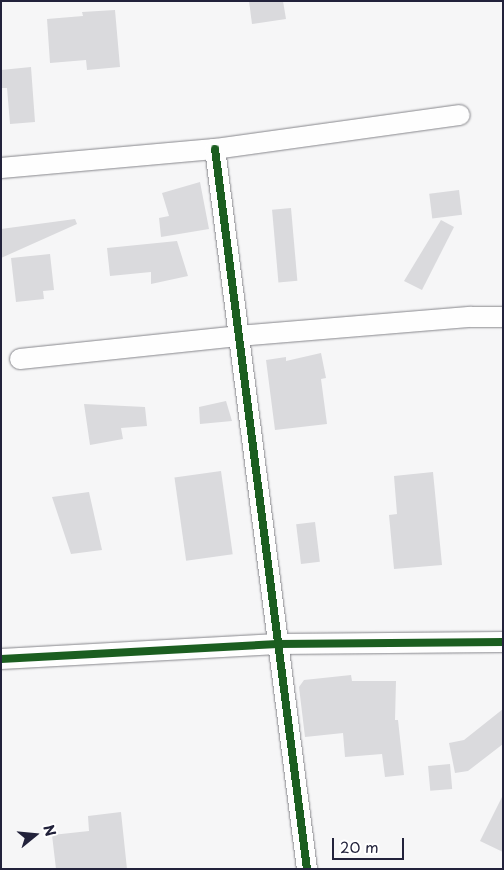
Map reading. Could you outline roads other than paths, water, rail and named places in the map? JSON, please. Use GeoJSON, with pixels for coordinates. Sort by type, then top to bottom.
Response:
{"type":"FeatureCollection","features":[{"type":"Feature","properties":{"kind":"street"},"geometry":{"type":"LineString","coordinates":[[1,168],[215,149],[460,115]]}},
{"type":"Feature","properties":{"kind":"street"},"geometry":{"type":"LineString","coordinates":[[215,149],[307,869]]}},
{"type":"Feature","properties":{"kind":"street"},"geometry":{"type":"LineString","coordinates":[[20,359],[238,336],[470,317],[503,317]]}},
{"type":"Feature","properties":{"kind":"street"},"geometry":{"type":"LineString","coordinates":[[1,659],[278,644],[503,642]]}}]}
